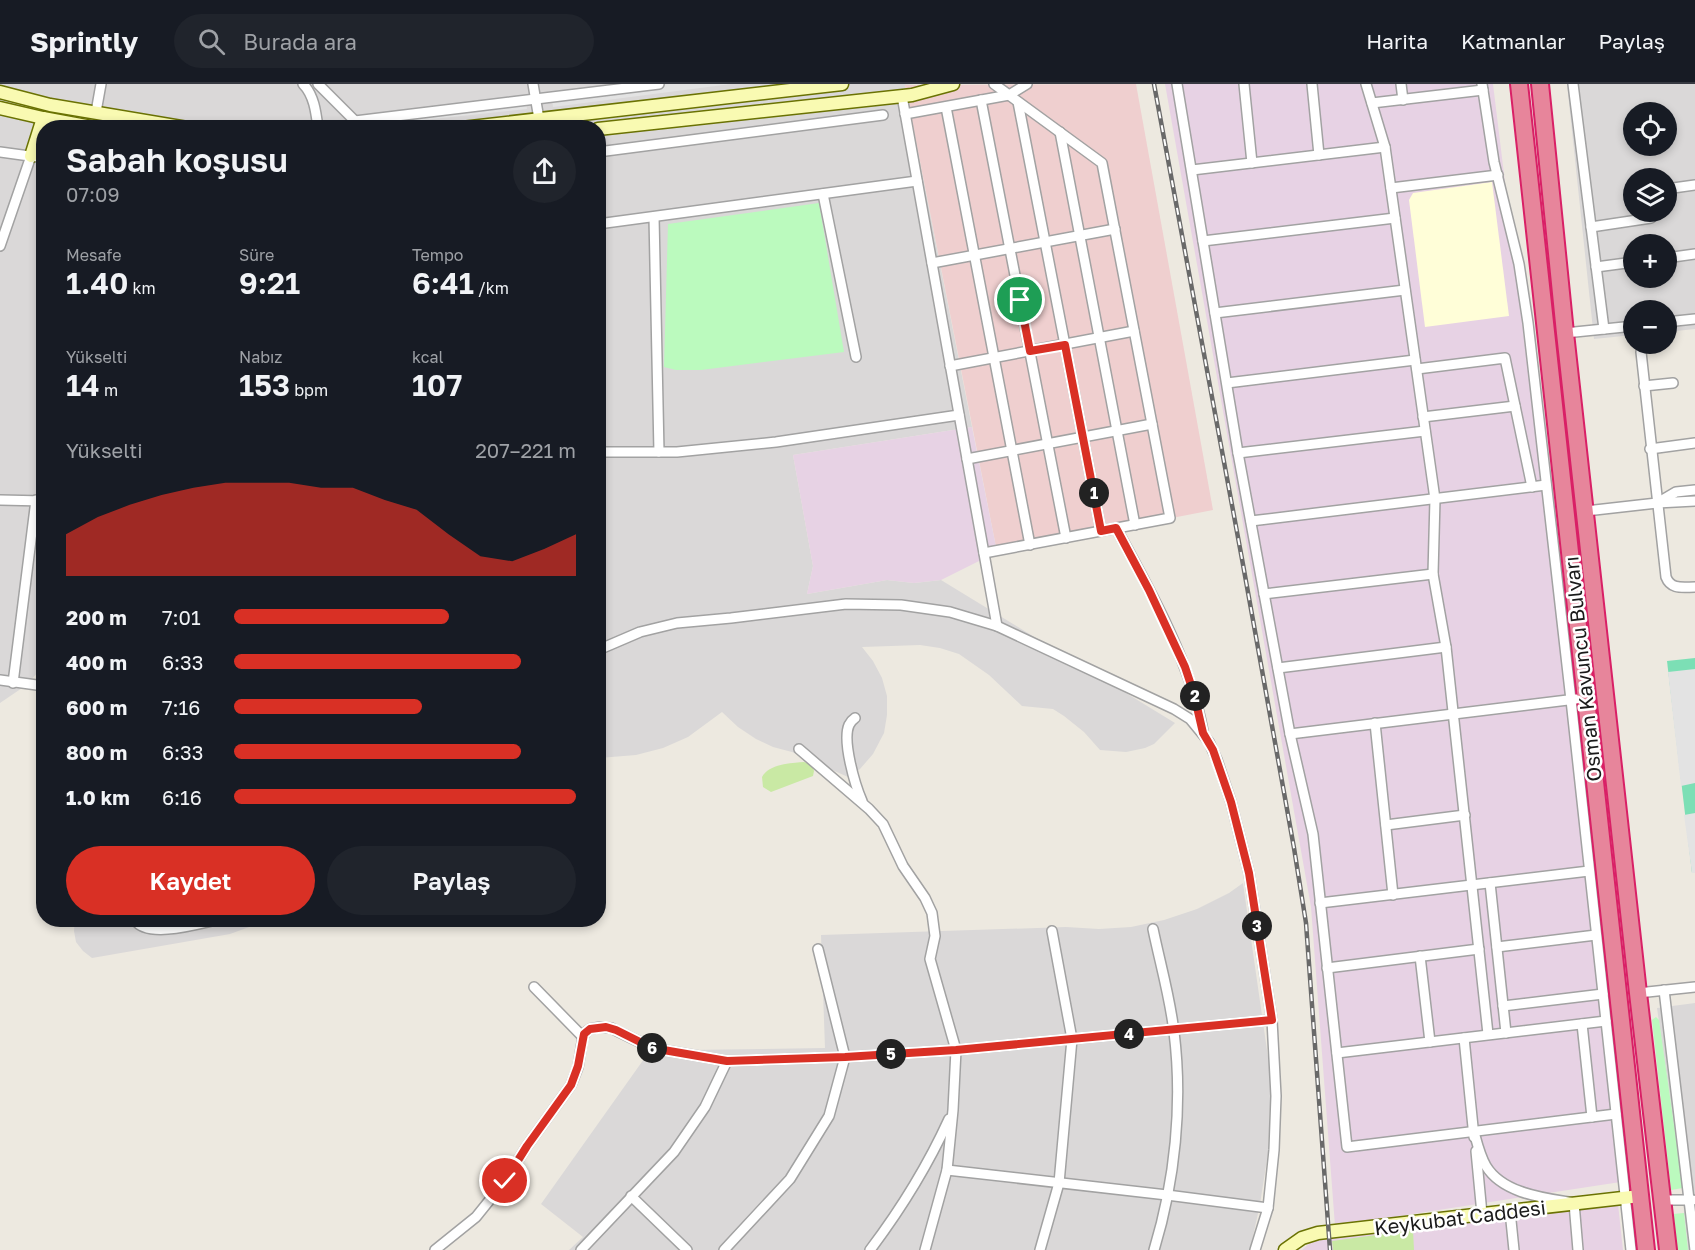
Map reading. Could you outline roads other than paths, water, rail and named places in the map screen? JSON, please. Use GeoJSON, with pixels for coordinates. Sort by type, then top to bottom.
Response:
{"type":"FeatureCollection","features":[{"type":"Feature","properties":{"kind":"highway"},"geometry":{"type":"LineString","coordinates":[[1513,84],[1522,117]]}},
{"type":"Feature","properties":{"kind":"highway","name":"Osman Kavuncu Bulvarı"},"geometry":{"type":"LineString","coordinates":[[1519,84],[1578,699],[1632,1197],[1646,1250]]}},
{"type":"Feature","properties":{"kind":"highway","name":"Osman Kavuncu Bulvarı"},"geometry":{"type":"LineString","coordinates":[[1540,84],[1565,333],[1668,1250]]}},
{"type":"Feature","properties":{"kind":"highway"},"geometry":{"type":"LineString","coordinates":[[1543,115],[1546,84]]}},
{"type":"Feature","properties":{"kind":"highway"},"geometry":{"type":"LineString","coordinates":[[1632,1197],[1663,1200]]}},
{"type":"Feature","properties":{"kind":"street"},"geometry":{"type":"LineString","coordinates":[[96,112],[101,84]]}},
{"type":"Feature","properties":{"kind":"street"},"geometry":{"type":"LineString","coordinates":[[303,84],[313,100],[317,120]]}},
{"type":"Feature","properties":{"kind":"street"},"geometry":{"type":"LineString","coordinates":[[318,84],[350,120]]}},
{"type":"Feature","properties":{"kind":"street"},"geometry":{"type":"LineString","coordinates":[[533,84],[539,119]]}},
{"type":"Feature","properties":{"kind":"street"},"geometry":{"type":"LineString","coordinates":[[382,120],[659,84]]}},
{"type":"Feature","properties":{"kind":"street"},"geometry":{"type":"LineString","coordinates":[[530,120],[739,90],[842,84]]}},
{"type":"Feature","properties":{"kind":"street"},"geometry":{"type":"LineString","coordinates":[[606,128],[902,96],[953,84]]}},
{"type":"Feature","properties":{"kind":"street"},"geometry":{"type":"LineString","coordinates":[[984,553],[1170,518],[1102,163],[994,84]]}},
{"type":"Feature","properties":{"kind":"street"},"geometry":{"type":"LineString","coordinates":[[905,114],[1009,95],[1027,84]]}},
{"type":"Feature","properties":{"kind":"street"},"geometry":{"type":"LineString","coordinates":[[1178,84],[1238,453],[1290,734],[1313,834],[1347,1147],[1616,1114]]}},
{"type":"Feature","properties":{"kind":"street"},"geometry":{"type":"LineString","coordinates":[[1244,84],[1252,163]]}},
{"type":"Feature","properties":{"kind":"street"},"geometry":{"type":"LineString","coordinates":[[1312,84],[1319,155]]}},
{"type":"Feature","properties":{"kind":"street"},"geometry":{"type":"LineString","coordinates":[[1366,84],[1385,147],[1435,499],[1433,574],[1446,647],[1454,713],[1488,1034]]}},
{"type":"Feature","properties":{"kind":"street"},"geometry":{"type":"LineString","coordinates":[[1401,84],[1403,100]]}},
{"type":"Feature","properties":{"kind":"street"},"geometry":{"type":"LineString","coordinates":[[1573,84],[1604,329]]}},
{"type":"Feature","properties":{"kind":"street"},"geometry":{"type":"LineString","coordinates":[[1372,104],[1482,87],[1494,162],[1520,264],[1546,485],[1578,699],[1589,871],[1616,1114],[1632,1197],[1631,1250]]}},
{"type":"Feature","properties":{"kind":"street"},"geometry":{"type":"LineString","coordinates":[[0,92],[50,105],[142,120]]}},
{"type":"Feature","properties":{"kind":"street"},"geometry":{"type":"LineString","coordinates":[[902,96],[997,626]]}},
{"type":"Feature","properties":{"kind":"street"},"geometry":{"type":"LineString","coordinates":[[981,100],[1066,538]]}},
{"type":"Feature","properties":{"kind":"street"},"geometry":{"type":"LineString","coordinates":[[1018,102],[1101,531]]}},
{"type":"Feature","properties":{"kind":"street"},"geometry":{"type":"LineString","coordinates":[[945,107],[1030,545]]}},
{"type":"Feature","properties":{"kind":"street"},"geometry":{"type":"LineString","coordinates":[[0,108],[54,120]]}},
{"type":"Feature","properties":{"kind":"street"},"geometry":{"type":"LineString","coordinates":[[606,151],[883,115]]}},
{"type":"Feature","properties":{"kind":"street"},"geometry":{"type":"LineString","coordinates":[[1060,132],[1135,525]]}},
{"type":"Feature","properties":{"kind":"street"},"geometry":{"type":"LineString","coordinates":[[1192,170],[1385,147]]}},
{"type":"Feature","properties":{"kind":"street"},"geometry":{"type":"LineString","coordinates":[[0,152],[36,157]]}},
{"type":"Feature","properties":{"kind":"street"},"geometry":{"type":"LineString","coordinates":[[0,246],[36,159]]}},
{"type":"Feature","properties":{"kind":"street"},"geometry":{"type":"LineString","coordinates":[[1391,188],[1498,175]]}},
{"type":"Feature","properties":{"kind":"street"},"geometry":{"type":"LineString","coordinates":[[606,223],[917,181]]}},
{"type":"Feature","properties":{"kind":"street"},"geometry":{"type":"LineString","coordinates":[[1677,187],[1695,185]]}},
{"type":"Feature","properties":{"kind":"street"},"geometry":{"type":"LineString","coordinates":[[823,194],[856,357]]}},
{"type":"Feature","properties":{"kind":"street"},"geometry":{"type":"LineString","coordinates":[[654,217],[659,452]]}},
{"type":"Feature","properties":{"kind":"street"},"geometry":{"type":"LineString","coordinates":[[1203,241],[1395,218]]}},
{"type":"Feature","properties":{"kind":"street"},"geometry":{"type":"LineString","coordinates":[[1591,227],[1624,222]]}},
{"type":"Feature","properties":{"kind":"street"},"geometry":{"type":"LineString","coordinates":[[932,263],[1114,229]]}},
{"type":"Feature","properties":{"kind":"street"},"geometry":{"type":"LineString","coordinates":[[1677,256],[1695,254]]}},
{"type":"Feature","properties":{"kind":"street"},"geometry":{"type":"LineString","coordinates":[[1596,267],[1623,263]]}},
{"type":"Feature","properties":{"kind":"street"},"geometry":{"type":"LineString","coordinates":[[1215,313],[1405,290]]}},
{"type":"Feature","properties":{"kind":"street"},"geometry":{"type":"LineString","coordinates":[[1677,321],[1695,319]]}},
{"type":"Feature","properties":{"kind":"street"},"geometry":{"type":"LineString","coordinates":[[1565,333],[1623,327]]}},
{"type":"Feature","properties":{"kind":"street"},"geometry":{"type":"LineString","coordinates":[[950,366],[1134,331]]}},
{"type":"Feature","properties":{"kind":"street"},"geometry":{"type":"LineString","coordinates":[[1641,354],[1666,580],[1675,587],[1695,586]]}},
{"type":"Feature","properties":{"kind":"street"},"geometry":{"type":"LineString","coordinates":[[1227,383],[1416,364],[1505,358],[1532,487]]}},
{"type":"Feature","properties":{"kind":"street"},"geometry":{"type":"LineString","coordinates":[[1644,386],[1674,383]]}},
{"type":"Feature","properties":{"kind":"street"},"geometry":{"type":"LineString","coordinates":[[1423,417],[1515,406]]}},
{"type":"Feature","properties":{"kind":"street"},"geometry":{"type":"LineString","coordinates":[[606,452],[677,452],[776,442],[959,415]]}},
{"type":"Feature","properties":{"kind":"street"},"geometry":{"type":"LineString","coordinates":[[967,459],[1152,424]]}},
{"type":"Feature","properties":{"kind":"street"},"geometry":{"type":"LineString","coordinates":[[1238,453],[1425,431]]}},
{"type":"Feature","properties":{"kind":"street"},"geometry":{"type":"LineString","coordinates":[[1650,449],[1695,443]]}},
{"type":"Feature","properties":{"kind":"street"},"geometry":{"type":"LineString","coordinates":[[1251,521],[1546,485]]}},
{"type":"Feature","properties":{"kind":"street"},"geometry":{"type":"LineString","coordinates":[[1657,503],[1676,492],[1695,490]]}},
{"type":"Feature","properties":{"kind":"street"},"geometry":{"type":"LineString","coordinates":[[0,500],[36,501]]}},
{"type":"Feature","properties":{"kind":"street"},"geometry":{"type":"LineString","coordinates":[[1586,511],[1695,501]]}},
{"type":"Feature","properties":{"kind":"street"},"geometry":{"type":"LineString","coordinates":[[13,682],[36,528]]}},
{"type":"Feature","properties":{"kind":"street"},"geometry":{"type":"LineString","coordinates":[[1116,528],[1149,590],[1185,667],[1203,733],[1217,760],[1231,802],[1253,897],[1272,1020],[1276,1121],[1268,1208],[1255,1250]]}},
{"type":"Feature","properties":{"kind":"street"},"geometry":{"type":"LineString","coordinates":[[1264,594],[1433,574]]}},
{"type":"Feature","properties":{"kind":"street"},"geometry":{"type":"LineString","coordinates":[[606,646],[632,635],[677,622],[846,604],[882,604],[935,609],[997,626],[1174,709],[1190,719],[1203,733]]}},
{"type":"Feature","properties":{"kind":"street"},"geometry":{"type":"LineString","coordinates":[[1278,668],[1446,647]]}},
{"type":"Feature","properties":{"kind":"street"},"geometry":{"type":"LineString","coordinates":[[0,680],[36,685]]}},
{"type":"Feature","properties":{"kind":"street"},"geometry":{"type":"LineString","coordinates":[[1290,734],[1578,699]]}},
{"type":"Feature","properties":{"kind":"street"},"geometry":{"type":"LineString","coordinates":[[855,718],[848,729],[849,752],[853,777],[863,804]]}},
{"type":"Feature","properties":{"kind":"street"},"geometry":{"type":"LineString","coordinates":[[1375,723],[1393,895]]}},
{"type":"Feature","properties":{"kind":"street"},"geometry":{"type":"LineString","coordinates":[[799,749],[874,813],[883,824],[903,866],[929,905],[935,930],[930,959],[956,1050],[947,1170],[925,1250]]}},
{"type":"Feature","properties":{"kind":"street"},"geometry":{"type":"LineString","coordinates":[[1386,825],[1465,815]]}},
{"type":"Feature","properties":{"kind":"street"},"geometry":{"type":"LineString","coordinates":[[1320,903],[1589,871]]}},
{"type":"Feature","properties":{"kind":"street"},"geometry":{"type":"LineString","coordinates":[[1490,883],[1506,1033]]}},
{"type":"Feature","properties":{"kind":"street"},"geometry":{"type":"LineString","coordinates":[[142,927],[159,930],[176,927]]}},
{"type":"Feature","properties":{"kind":"street"},"geometry":{"type":"LineString","coordinates":[[1153,929],[1174,1030],[1177,1077],[1176,1125],[1167,1195],[1154,1250]]}},
{"type":"Feature","properties":{"kind":"street"},"geometry":{"type":"LineString","coordinates":[[1040,1250],[1059,1183],[1072,1039],[1052,931]]}},
{"type":"Feature","properties":{"kind":"street"},"geometry":{"type":"LineString","coordinates":[[1497,947],[1596,935]]}},
{"type":"Feature","properties":{"kind":"street"},"geometry":{"type":"LineString","coordinates":[[724,1250],[790,1179],[829,1116],[845,1057],[818,949]]}},
{"type":"Feature","properties":{"kind":"street"},"geometry":{"type":"LineString","coordinates":[[1328,968],[1479,949]]}},
{"type":"Feature","properties":{"kind":"street"},"geometry":{"type":"LineString","coordinates":[[1420,956],[1430,1042]]}},
{"type":"Feature","properties":{"kind":"street"},"geometry":{"type":"LineString","coordinates":[[534,987],[583,1037]]}},
{"type":"Feature","properties":{"kind":"street"},"geometry":{"type":"LineString","coordinates":[[1638,993],[1695,987]]}},
{"type":"Feature","properties":{"kind":"street"},"geometry":{"type":"LineString","coordinates":[[1664,990],[1692,1200],[1695,1250]]}},
{"type":"Feature","properties":{"kind":"street"},"geometry":{"type":"LineString","coordinates":[[1503,1006],[1603,994]]}},
{"type":"Feature","properties":{"kind":"street"},"geometry":{"type":"LineString","coordinates":[[435,1250],[464,1228],[487,1205],[505,1181],[567,1092],[578,1066],[583,1037],[590,1029],[606,1027],[652,1048],[727,1061],[956,1050],[1272,1020]]}},
{"type":"Feature","properties":{"kind":"street"},"geometry":{"type":"LineString","coordinates":[[1336,1053],[1606,1021]]}},
{"type":"Feature","properties":{"kind":"street"},"geometry":{"type":"LineString","coordinates":[[1582,1024],[1592,1117]]}},
{"type":"Feature","properties":{"kind":"street"},"geometry":{"type":"LineString","coordinates":[[1464,1038],[1482,1214]]}},
{"type":"Feature","properties":{"kind":"street"},"geometry":{"type":"LineString","coordinates":[[581,1250],[660,1168],[686,1136],[713,1092],[727,1061]]}},
{"type":"Feature","properties":{"kind":"street"},"geometry":{"type":"LineString","coordinates":[[870,1250],[907,1198],[931,1156],[953,1110]]}},
{"type":"Feature","properties":{"kind":"street"},"geometry":{"type":"LineString","coordinates":[[1474,1131],[1485,1165],[1500,1181],[1527,1193],[1574,1203],[1578,1250]]}},
{"type":"Feature","properties":{"kind":"street"},"geometry":{"type":"LineString","coordinates":[[947,1170],[1268,1208]]}},
{"type":"Feature","properties":{"kind":"street"},"geometry":{"type":"LineString","coordinates":[[631,1196],[687,1250]]}},
{"type":"Feature","properties":{"kind":"street","name":"Keykubat Caddesi"},"geometry":{"type":"LineString","coordinates":[[1285,1250],[1302,1238],[1318,1233],[1632,1197]]}},
{"type":"Feature","properties":{"kind":"street"},"geometry":{"type":"LineString","coordinates":[[1663,1200],[1692,1200]]}},
{"type":"Feature","properties":{"kind":"street"},"geometry":{"type":"LineString","coordinates":[[1510,1211],[1514,1250]]}},
{"type":"Feature","properties":{"kind":"railway"},"geometry":{"type":"LineString","coordinates":[[1154,84],[1242,559],[1306,923],[1330,1250]]}}]}
